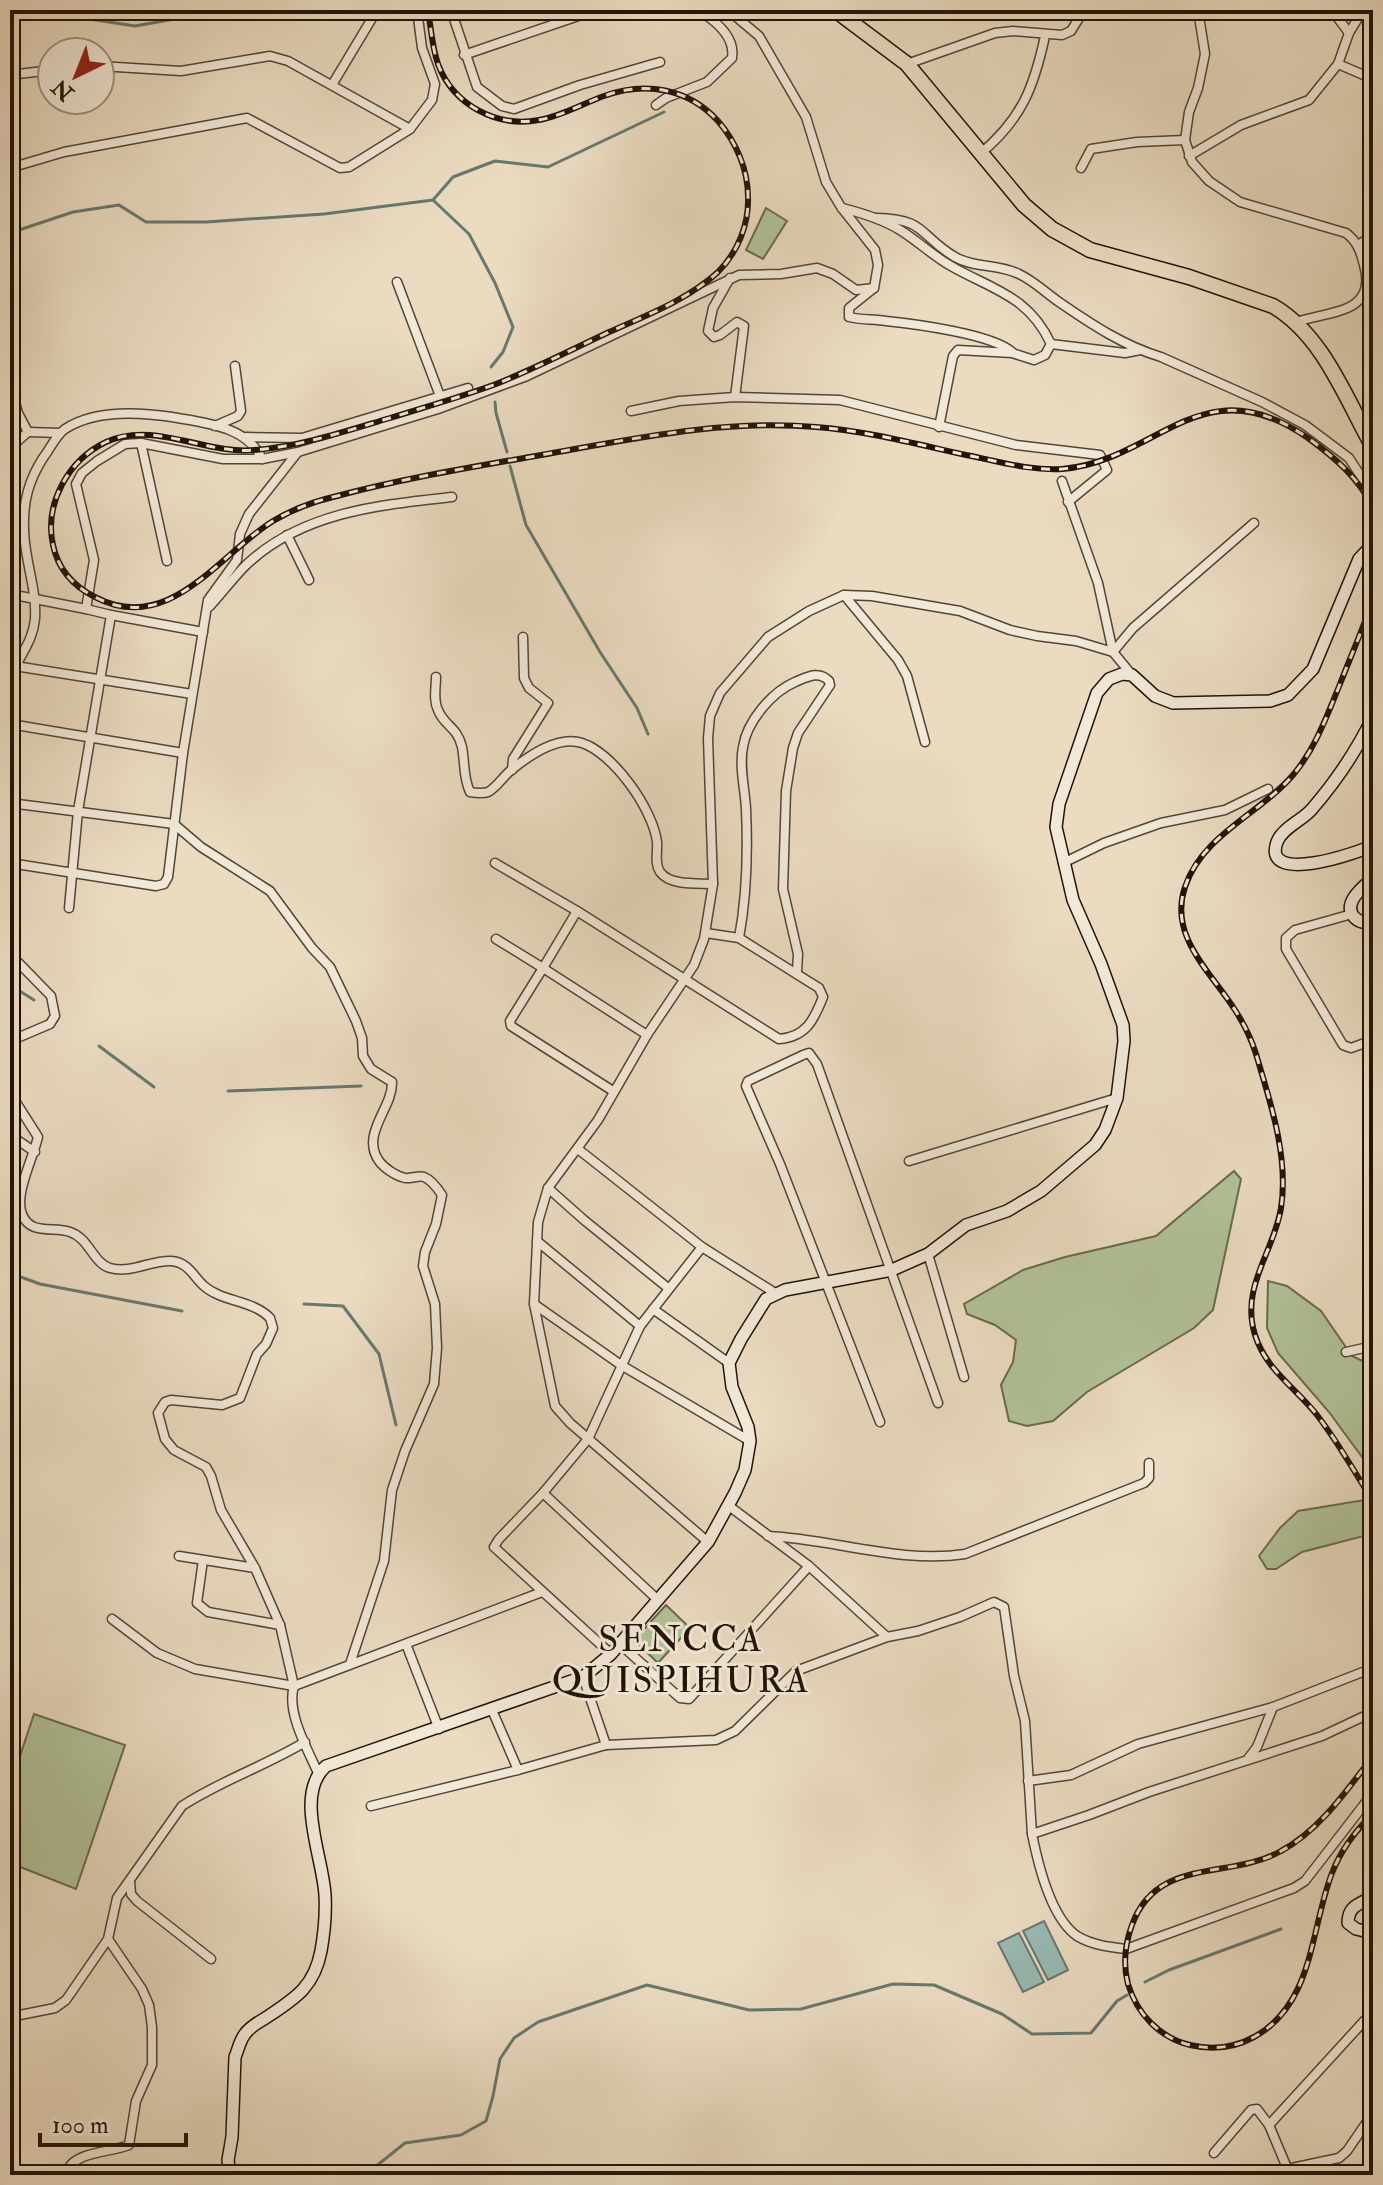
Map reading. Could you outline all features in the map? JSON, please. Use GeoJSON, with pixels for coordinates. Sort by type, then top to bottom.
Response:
{"type":"FeatureCollection","features":[{"type":"Feature","properties":{"kind":"highway"},"geometry":{"type":"LineString","coordinates":[[835,10],[907,64],[1024,205],[1062,235],[1099,253],[1189,277],[1273,306],[1296,322],[1319,352],[1373,447]]}},
{"type":"Feature","properties":{"kind":"main road"},"geometry":{"type":"LineString","coordinates":[[230,2175],[228,2160],[232,2137],[235,2057],[244,2034],[299,1996],[315,1974],[321,1950],[325,1897],[309,1796],[318,1773],[326,1766],[583,1677],[611,1654],[708,1542],[729,1506],[745,1470],[750,1441],[748,1427],[732,1387],[729,1363],[766,1299],[775,1293],[892,1270],[928,1254],[966,1225],[1007,1211],[1041,1191],[1095,1145],[1105,1130],[1117,1098],[1123,1025],[1073,900],[1056,827],[1059,804],[1092,702],[1109,679],[1122,674],[1132,675],[1155,696],[1173,703],[1270,701],[1288,695],[1313,669],[1359,559],[1373,544]]}},
{"type":"Feature","properties":{"kind":"main road"},"geometry":{"type":"LineString","coordinates":[[1373,717],[1337,778],[1310,812],[1280,837],[1276,852],[1285,864],[1302,866],[1373,845]]}},
{"type":"Feature","properties":{"kind":"main road"},"geometry":{"type":"LineString","coordinates":[[1373,878],[1355,895],[1350,907],[1352,914],[1364,923],[1373,922]]}},
{"type":"Feature","properties":{"kind":"main road"},"geometry":{"type":"LineString","coordinates":[[1373,1897],[1354,1906],[1348,1913],[1348,1923],[1356,1929],[1373,1933]]}},
{"type":"Feature","properties":{"kind":"street"},"geometry":{"type":"LineString","coordinates":[[332,85],[377,10]]}},
{"type":"Feature","properties":{"kind":"street"},"geometry":{"type":"LineString","coordinates":[[10,168],[64,152],[247,118],[340,168],[349,167],[410,129],[432,100],[435,84],[422,48],[417,10]]}},
{"type":"Feature","properties":{"kind":"street"},"geometry":{"type":"LineString","coordinates":[[451,10],[477,87],[502,106],[514,109],[580,85],[660,62]]}},
{"type":"Feature","properties":{"kind":"street"},"geometry":{"type":"LineString","coordinates":[[561,10],[565,22]]}},
{"type":"Feature","properties":{"kind":"street"},"geometry":{"type":"LineString","coordinates":[[464,55],[596,10]]}},
{"type":"Feature","properties":{"kind":"street"},"geometry":{"type":"LineString","coordinates":[[656,105],[707,82],[732,58],[732,45],[713,14],[698,10]]}},
{"type":"Feature","properties":{"kind":"street"},"geometry":{"type":"LineString","coordinates":[[728,10],[759,36],[812,132],[826,182],[841,207],[875,250],[877,284],[849,308],[849,317],[984,338],[1012,353]]}},
{"type":"Feature","properties":{"kind":"street"},"geometry":{"type":"LineString","coordinates":[[907,64],[995,33],[1067,34],[1084,10]]}},
{"type":"Feature","properties":{"kind":"street"},"geometry":{"type":"LineString","coordinates":[[1198,10],[1204,60],[1189,112],[1185,140],[1189,156],[1200,172],[1231,198],[1350,235],[1358,245],[1370,277],[1365,294],[1354,306],[1296,322]]}},
{"type":"Feature","properties":{"kind":"street"},"geometry":{"type":"LineString","coordinates":[[1332,10],[1349,33]]}},
{"type":"Feature","properties":{"kind":"street"},"geometry":{"type":"LineString","coordinates":[[1189,156],[1241,125],[1304,104],[1338,64],[1349,33],[1363,10]]}},
{"type":"Feature","properties":{"kind":"street"},"geometry":{"type":"LineString","coordinates":[[980,154],[1004,132],[1026,101],[1045,36]]}},
{"type":"Feature","properties":{"kind":"street"},"geometry":{"type":"LineString","coordinates":[[116,67],[181,71],[270,56],[288,61],[410,129]]}},
{"type":"Feature","properties":{"kind":"street"},"geometry":{"type":"LineString","coordinates":[[1338,64],[1373,79]]}},
{"type":"Feature","properties":{"kind":"street"},"geometry":{"type":"LineString","coordinates":[[10,75],[36,72]]}},
{"type":"Feature","properties":{"kind":"street"},"geometry":{"type":"LineString","coordinates":[[1081,168],[1091,149],[1137,142],[1185,140]]}},
{"type":"Feature","properties":{"kind":"street"},"geometry":{"type":"LineString","coordinates":[[841,207],[899,229],[951,266],[1004,291],[1033,313],[1051,344]]}},
{"type":"Feature","properties":{"kind":"street"},"geometry":{"type":"LineString","coordinates":[[876,218],[897,218],[916,224],[958,259],[1019,274],[1102,330],[1140,350],[1298,420],[1344,452],[1373,495]]}},
{"type":"Feature","properties":{"kind":"street"},"geometry":{"type":"LineString","coordinates":[[1358,245],[1373,235]]}},
{"type":"Feature","properties":{"kind":"street"},"geometry":{"type":"LineString","coordinates":[[86,609],[94,560],[76,484],[82,473],[125,444],[141,443],[223,459],[262,459],[298,452],[456,403],[527,376],[747,273],[781,274],[817,268],[833,274],[856,290],[874,288]]}},
{"type":"Feature","properties":{"kind":"street"},"geometry":{"type":"LineString","coordinates":[[731,278],[713,308],[708,331],[714,337],[723,334],[737,322],[744,326],[735,397]]}},
{"type":"Feature","properties":{"kind":"street"},"geometry":{"type":"LineString","coordinates":[[397,282],[444,395],[456,403]]}},
{"type":"Feature","properties":{"kind":"street"},"geometry":{"type":"LineString","coordinates":[[1051,344],[1125,353],[1140,350]]}},
{"type":"Feature","properties":{"kind":"street"},"geometry":{"type":"LineString","coordinates":[[939,427],[955,353],[961,349],[1012,353],[1037,359],[1045,355],[1051,344]]}},
{"type":"Feature","properties":{"kind":"street"},"geometry":{"type":"LineString","coordinates":[[215,426],[238,416],[241,411],[235,366]]}},
{"type":"Feature","properties":{"kind":"street"},"geometry":{"type":"LineString","coordinates":[[10,385],[18,413],[28,432]]}},
{"type":"Feature","properties":{"kind":"street"},"geometry":{"type":"LineString","coordinates":[[10,700],[15,666],[31,640],[35,597],[24,532],[24,502],[33,474],[60,433],[85,419],[139,412],[215,426],[245,437],[302,438],[468,388]]}},
{"type":"Feature","properties":{"kind":"street"},"geometry":{"type":"LineString","coordinates":[[631,411],[679,401],[735,397],[840,400],[1016,445],[1100,455],[1107,470],[1068,502]]}},
{"type":"Feature","properties":{"kind":"street"},"geometry":{"type":"LineString","coordinates":[[10,448],[28,432],[60,433]]}},
{"type":"Feature","properties":{"kind":"street"},"geometry":{"type":"LineString","coordinates":[[245,437],[255,446],[262,459]]}},
{"type":"Feature","properties":{"kind":"street"},"geometry":{"type":"LineString","coordinates":[[141,443],[167,561]]}},
{"type":"Feature","properties":{"kind":"street"},"geometry":{"type":"LineString","coordinates":[[10,863],[156,886],[164,884],[168,877],[183,753],[208,600],[239,555],[244,522],[298,452]]}},
{"type":"Feature","properties":{"kind":"street"},"geometry":{"type":"LineString","coordinates":[[1062,481],[1098,583],[1113,652],[1132,675]]}},
{"type":"Feature","properties":{"kind":"street"},"geometry":{"type":"LineString","coordinates":[[206,610],[247,564],[287,535],[370,506],[452,497]]}},
{"type":"Feature","properties":{"kind":"street"},"geometry":{"type":"LineString","coordinates":[[1113,652],[1133,628],[1254,523]]}},
{"type":"Feature","properties":{"kind":"street"},"geometry":{"type":"LineString","coordinates":[[287,535],[309,580]]}},
{"type":"Feature","properties":{"kind":"street"},"geometry":{"type":"LineString","coordinates":[[10,594],[203,632]]}},
{"type":"Feature","properties":{"kind":"street"},"geometry":{"type":"LineString","coordinates":[[708,1542],[588,1439],[555,1406],[534,1304],[538,1222],[548,1188],[598,1120],[647,1035],[694,965],[706,933],[713,884],[708,738],[714,705],[720,693],[768,637],[809,611],[844,595],[872,596],[960,611],[1010,630],[1076,641],[1113,652]]}},
{"type":"Feature","properties":{"kind":"street"},"geometry":{"type":"LineString","coordinates":[[844,595],[898,660],[907,676],[925,742]]}},
{"type":"Feature","properties":{"kind":"street"},"geometry":{"type":"LineString","coordinates":[[69,908],[78,811],[111,615]]}},
{"type":"Feature","properties":{"kind":"street"},"geometry":{"type":"LineString","coordinates":[[512,770],[513,759],[548,703],[529,688],[524,678],[523,637]]}},
{"type":"Feature","properties":{"kind":"street"},"geometry":{"type":"LineString","coordinates":[[15,666],[192,694]]}},
{"type":"Feature","properties":{"kind":"street"},"geometry":{"type":"LineString","coordinates":[[739,938],[746,900],[748,852],[743,744],[753,723],[779,691],[812,675],[822,675],[830,685],[798,733],[786,791],[783,889],[798,954],[797,972]]}},
{"type":"Feature","properties":{"kind":"street"},"geometry":{"type":"LineString","coordinates":[[436,677],[436,707],[456,730],[470,792],[485,793],[491,790],[512,770],[563,741],[585,743],[622,771],[639,798],[657,840],[657,865],[663,876],[713,884]]}},
{"type":"Feature","properties":{"kind":"street"},"geometry":{"type":"LineString","coordinates":[[10,724],[183,753]]}},
{"type":"Feature","properties":{"kind":"street"},"geometry":{"type":"LineString","coordinates":[[1063,863],[1104,843],[1161,823],[1225,810],[1268,789]]}},
{"type":"Feature","properties":{"kind":"street"},"geometry":{"type":"LineString","coordinates":[[10,803],[174,824],[201,847],[270,891],[330,967],[356,1021],[362,1038],[363,1056],[371,1069],[392,1082],[392,1091],[376,1125],[373,1146],[378,1160],[387,1169],[405,1178],[425,1177],[435,1184],[442,1195],[423,1266],[435,1304],[437,1348],[434,1384],[392,1490],[384,1561],[350,1664]]}},
{"type":"Feature","properties":{"kind":"street"},"geometry":{"type":"LineString","coordinates":[[495,863],[779,1039],[800,1035],[813,1021],[823,997],[819,988],[739,938],[706,933]]}},
{"type":"Feature","properties":{"kind":"street"},"geometry":{"type":"LineString","coordinates":[[577,911],[510,1021],[511,1026],[613,1091]]}},
{"type":"Feature","properties":{"kind":"street"},"geometry":{"type":"LineString","coordinates":[[1352,914],[1295,930],[1289,933],[1285,944],[1343,1045],[1351,1048],[1373,1040]]}},
{"type":"Feature","properties":{"kind":"street"},"geometry":{"type":"LineString","coordinates":[[496,939],[647,1035]]}},
{"type":"Feature","properties":{"kind":"street"},"geometry":{"type":"LineString","coordinates":[[10,954],[51,996],[55,1016],[50,1024],[10,1041]]}},
{"type":"Feature","properties":{"kind":"street"},"geometry":{"type":"LineString","coordinates":[[880,1422],[746,1086],[748,1081],[809,1053],[817,1064],[938,1403]]}},
{"type":"Feature","properties":{"kind":"street"},"geometry":{"type":"LineString","coordinates":[[10,1093],[38,1137],[21,1194],[20,1210],[27,1224],[75,1233],[110,1268],[179,1262],[203,1285],[258,1309],[270,1318],[273,1328],[266,1344],[257,1354],[240,1398],[222,1405],[171,1400],[165,1402],[158,1413],[165,1439],[174,1450],[206,1467],[229,1529],[255,1568],[280,1625],[294,1686],[291,1695],[293,1707],[318,1773]]}},
{"type":"Feature","properties":{"kind":"street"},"geometry":{"type":"LineString","coordinates":[[909,1161],[1117,1098]]}},
{"type":"Feature","properties":{"kind":"street"},"geometry":{"type":"LineString","coordinates":[[10,1135],[35,1152]]}},
{"type":"Feature","properties":{"kind":"street"},"geometry":{"type":"LineString","coordinates":[[578,1149],[702,1247],[775,1293]]}},
{"type":"Feature","properties":{"kind":"street"},"geometry":{"type":"LineString","coordinates":[[548,1188],[668,1288]]}},
{"type":"Feature","properties":{"kind":"street"},"geometry":{"type":"LineString","coordinates":[[537,1241],[640,1326]]}},
{"type":"Feature","properties":{"kind":"street"},"geometry":{"type":"LineString","coordinates":[[611,1654],[494,1547],[588,1439],[640,1326],[702,1247]]}},
{"type":"Feature","properties":{"kind":"street"},"geometry":{"type":"LineString","coordinates":[[928,1254],[964,1377]]}},
{"type":"Feature","properties":{"kind":"street"},"geometry":{"type":"LineString","coordinates":[[534,1304],[621,1365],[750,1441]]}},
{"type":"Feature","properties":{"kind":"street"},"geometry":{"type":"LineString","coordinates":[[653,1309],[729,1363]]}},
{"type":"Feature","properties":{"kind":"street"},"geometry":{"type":"LineString","coordinates":[[1346,1352],[1373,1346]]}},
{"type":"Feature","properties":{"kind":"street"},"geometry":{"type":"LineString","coordinates":[[768,1536],[939,1558],[965,1554],[1144,1483],[1149,1478],[1149,1463]]}},
{"type":"Feature","properties":{"kind":"street"},"geometry":{"type":"LineString","coordinates":[[543,1493],[658,1600]]}},
{"type":"Feature","properties":{"kind":"street"},"geometry":{"type":"LineString","coordinates":[[729,1506],[809,1566],[887,1637]]}},
{"type":"Feature","properties":{"kind":"street"},"geometry":{"type":"LineString","coordinates":[[179,1556],[255,1568]]}},
{"type":"Feature","properties":{"kind":"street"},"geometry":{"type":"LineString","coordinates":[[203,1560],[197,1603],[201,1608],[208,1612],[280,1625]]}},
{"type":"Feature","properties":{"kind":"street"},"geometry":{"type":"LineString","coordinates":[[620,1644],[680,1698],[689,1699],[809,1566]]}},
{"type":"Feature","properties":{"kind":"street"},"geometry":{"type":"LineString","coordinates":[[112,1619],[157,1653],[195,1669],[294,1686],[542,1592]]}},
{"type":"Feature","properties":{"kind":"street"},"geometry":{"type":"LineString","coordinates":[[371,1806],[606,1745],[716,1740],[735,1731],[796,1671],[994,1602],[1004,1607],[1014,1676],[1025,1721],[1032,1834],[1040,1869],[1066,1927],[1080,1938],[1101,1946],[1126,1949],[1294,1888],[1305,1881],[1366,1802]]}},
{"type":"Feature","properties":{"kind":"street"},"geometry":{"type":"LineString","coordinates":[[406,1644],[439,1729]]}},
{"type":"Feature","properties":{"kind":"street"},"geometry":{"type":"LineString","coordinates":[[1028,1781],[1071,1775],[1138,1744],[1273,1707],[1373,1668]]}},
{"type":"Feature","properties":{"kind":"street"},"geometry":{"type":"LineString","coordinates":[[583,1677],[606,1745]]}},
{"type":"Feature","properties":{"kind":"street"},"geometry":{"type":"LineString","coordinates":[[1245,1762],[1257,1747],[1273,1707]]}},
{"type":"Feature","properties":{"kind":"street"},"geometry":{"type":"LineString","coordinates":[[492,1710],[518,1770]]}},
{"type":"Feature","properties":{"kind":"street"},"geometry":{"type":"LineString","coordinates":[[1032,1834],[1322,1736],[1373,1712]]}},
{"type":"Feature","properties":{"kind":"street"},"geometry":{"type":"LineString","coordinates":[[10,2017],[55,2008],[66,2000],[108,1939],[117,1898],[182,1806],[276,1760],[305,1742]]}},
{"type":"Feature","properties":{"kind":"street"},"geometry":{"type":"LineString","coordinates":[[131,1876],[131,1894],[137,1901],[211,1959]]}},
{"type":"Feature","properties":{"kind":"street"},"geometry":{"type":"LineString","coordinates":[[66,2175],[67,2166],[74,2160],[129,2145],[136,2101],[152,2065],[149,2005],[142,1989],[108,1939]]}},
{"type":"Feature","properties":{"kind":"street"},"geometry":{"type":"LineString","coordinates":[[1269,2125],[1365,2020],[1373,2029]]}},
{"type":"Feature","properties":{"kind":"street"},"geometry":{"type":"LineString","coordinates":[[1214,2153],[1251,2110],[1257,2109],[1269,2125],[1288,2172],[1339,2158],[1373,2113]]}},
{"type":"Feature","properties":{"kind":"green space"},"geometry":{"type":"Polygon","coordinates":[[[766,208],[787,221],[763,259],[746,250],[766,208]]]}},
{"type":"Feature","properties":{"kind":"green space"},"geometry":{"type":"Polygon","coordinates":[[[1234,1171],[1241,1179],[1213,1310],[1194,1328],[1087,1392],[1053,1421],[1027,1426],[1009,1421],[1001,1385],[1013,1362],[1016,1340],[995,1325],[967,1314],[964,1304],[1023,1270],[1156,1236],[1234,1171]]]}},
{"type":"Feature","properties":{"kind":"green space"},"geometry":{"type":"Polygon","coordinates":[[[1268,1281],[1287,1286],[1321,1311],[1352,1356],[1373,1366],[1373,1472],[1329,1412],[1278,1353],[1267,1328],[1268,1281]]]}},
{"type":"Feature","properties":{"kind":"green space"},"geometry":{"type":"Polygon","coordinates":[[[1364,1500],[1372,1517],[1368,1535],[1302,1552],[1276,1569],[1267,1569],[1259,1556],[1280,1528],[1298,1511],[1364,1500]]]}},
{"type":"Feature","properties":{"kind":"green space"},"geometry":{"type":"Polygon","coordinates":[[[666,1605],[690,1628],[658,1663],[634,1640],[666,1605]]]}},
{"type":"Feature","properties":{"kind":"green space"},"geometry":{"type":"Polygon","coordinates":[[[34,1714],[125,1745],[76,1889],[10,1863],[10,1786],[34,1714]]]}},
{"type":"Feature","properties":{"kind":"water"},"geometry":{"type":"Polygon","coordinates":[[[1044,1921],[1068,1970],[1048,1980],[1023,1931],[1044,1921]]]}},
{"type":"Feature","properties":{"kind":"water"},"geometry":{"type":"Polygon","coordinates":[[[1019,1933],[1044,1982],[1023,1992],[998,1943],[1019,1933]]]}},
{"type":"Feature","properties":{"kind":"waterway"},"geometry":{"type":"LineString","coordinates":[[30,10],[135,26],[226,10]]}},
{"type":"Feature","properties":{"kind":"waterway"},"geometry":{"type":"LineString","coordinates":[[10,233],[73,212],[119,205],[146,222],[206,222],[324,214],[433,200],[453,177],[495,161],[548,167],[664,112]]}},
{"type":"Feature","properties":{"kind":"waterway"},"geometry":{"type":"LineString","coordinates":[[433,200],[469,234],[495,283],[513,327],[503,352],[491,367]]}},
{"type":"Feature","properties":{"kind":"waterway"},"geometry":{"type":"LineString","coordinates":[[495,402],[507,452]]}},
{"type":"Feature","properties":{"kind":"waterway"},"geometry":{"type":"LineString","coordinates":[[510,466],[526,525],[600,652],[637,708],[648,734]]}},
{"type":"Feature","properties":{"kind":"waterway"},"geometry":{"type":"LineString","coordinates":[[10,985],[34,1000]]}},
{"type":"Feature","properties":{"kind":"waterway"},"geometry":{"type":"LineString","coordinates":[[99,1046],[154,1087]]}},
{"type":"Feature","properties":{"kind":"waterway"},"geometry":{"type":"LineString","coordinates":[[228,1091],[361,1086]]}},
{"type":"Feature","properties":{"kind":"waterway"},"geometry":{"type":"LineString","coordinates":[[10,1273],[40,1284],[182,1311]]}},
{"type":"Feature","properties":{"kind":"waterway"},"geometry":{"type":"LineString","coordinates":[[304,1304],[343,1306],[379,1354],[396,1425]]}},
{"type":"Feature","properties":{"kind":"waterway"},"geometry":{"type":"LineString","coordinates":[[1145,1982],[1169,1970],[1281,1929]]}},
{"type":"Feature","properties":{"kind":"waterway"},"geometry":{"type":"LineString","coordinates":[[365,2175],[405,2143],[461,2135],[486,2121],[500,2059],[514,2038],[538,2022],[647,1985],[749,2010],[801,2009],[893,1984],[934,1985],[1002,2014],[1032,2034],[1091,2033],[1117,2001],[1127,1995]]}},
{"type":"Feature","properties":{"kind":"railway"},"geometry":{"type":"LineString","coordinates":[[428,10],[434,51],[445,79],[465,102],[493,117],[523,122],[539,120],[619,91],[635,89],[665,90],[706,110],[730,138],[746,176],[747,217],[731,256],[718,272],[680,299],[538,366],[483,389],[357,428],[307,442],[255,450],[217,448],[161,436],[124,436],[106,442],[92,450],[70,472],[52,514],[53,545],[59,562],[73,582],[87,593],[122,606],[146,606],[169,599],[191,586],[273,521],[329,498],[413,478],[712,428],[781,425],[835,429],[1014,465],[1062,469],[1096,462],[1208,413],[1238,410],[1271,418],[1308,438],[1345,469],[1361,487],[1373,508]]}},
{"type":"Feature","properties":{"kind":"railway"},"geometry":{"type":"LineString","coordinates":[[1373,600],[1320,732],[1308,754],[1280,789],[1204,853],[1185,887],[1181,905],[1187,938],[1235,1010],[1252,1042],[1280,1149],[1281,1208],[1255,1285],[1252,1301],[1255,1335],[1274,1369],[1325,1425],[1373,1501]]}},
{"type":"Feature","properties":{"kind":"railway"},"geometry":{"type":"LineString","coordinates":[[1373,1756],[1332,1808],[1308,1832],[1281,1851],[1261,1860],[1177,1879],[1159,1888],[1143,1903],[1130,1932],[1126,1969],[1132,1995],[1151,2023],[1179,2042],[1215,2048],[1246,2041],[1274,2023],[1299,1986],[1336,1865],[1349,1841],[1373,1814]]}},
{"type":"Feature","properties":{"kind":"district","name":"SENCCA QUISPIHURA"},"geometry":{"type":"Point","coordinates":[681,1660]}}]}
